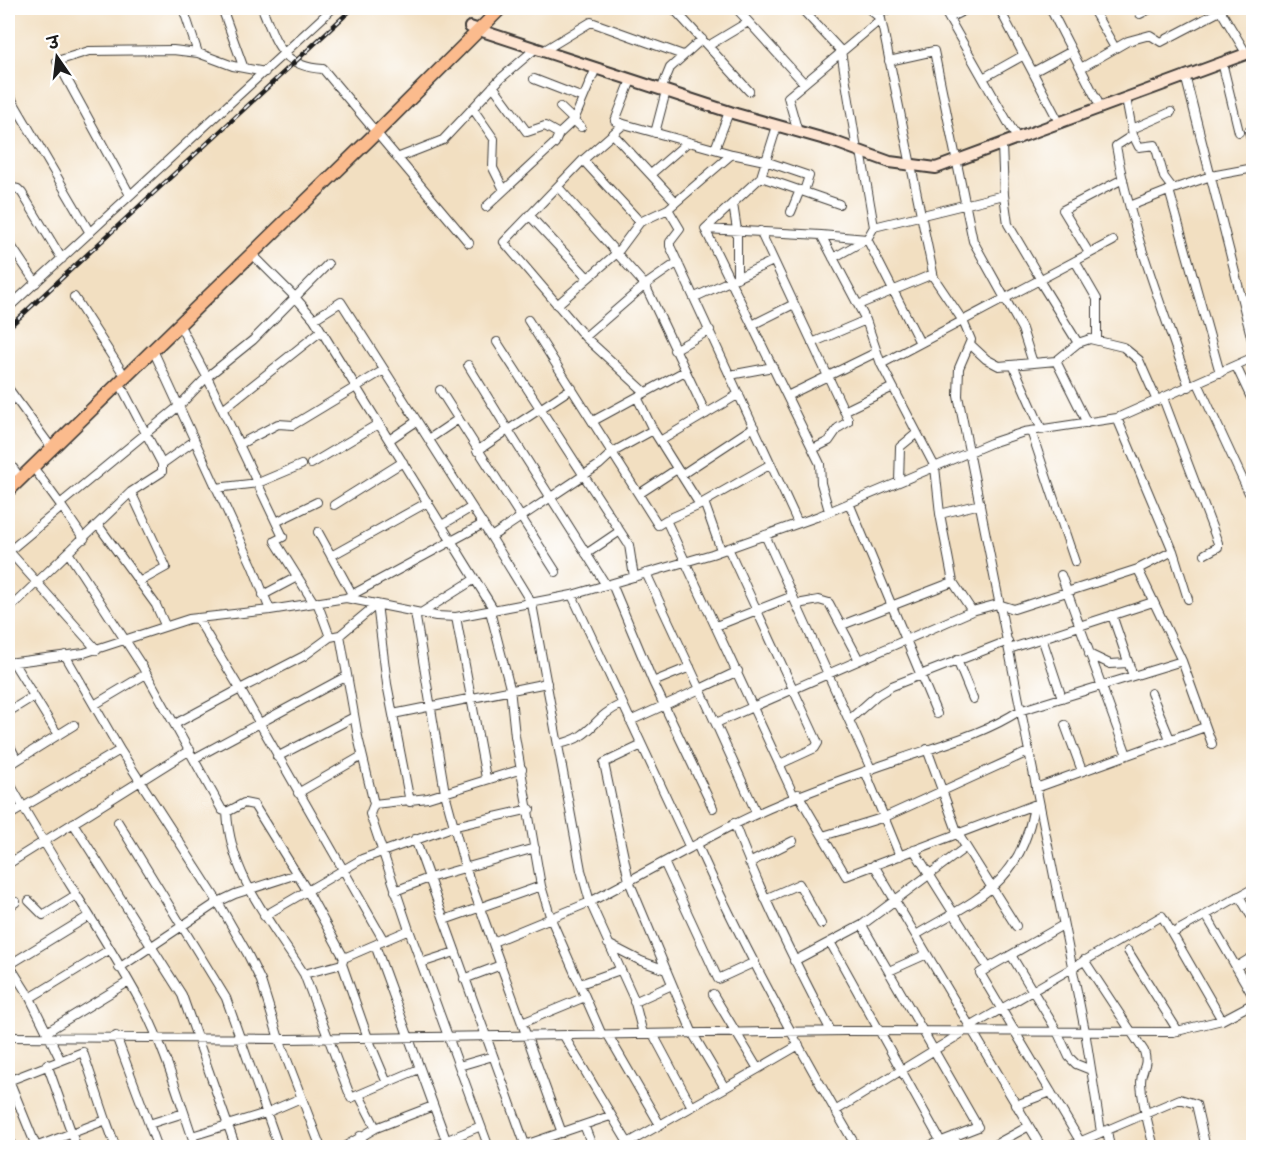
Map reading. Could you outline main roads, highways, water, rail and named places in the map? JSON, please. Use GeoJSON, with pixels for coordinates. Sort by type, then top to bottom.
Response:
{"type":"FeatureCollection","features":[{"type":"Feature","properties":{"kind":"main road"},"geometry":{"type":"LineString","coordinates":[[474,29],[490,8]]}},
{"type":"Feature","properties":{"kind":"main road"},"geometry":{"type":"LineString","coordinates":[[8,491],[120,376],[153,350],[474,29],[501,8]]}},
{"type":"Feature","properties":{"kind":"main road"},"geometry":{"type":"LineString","coordinates":[[12,476],[120,376],[374,130]]}},
{"type":"Feature","properties":{"kind":"railway"},"geometry":{"type":"LineString","coordinates":[[8,328],[353,8]]}}]}
